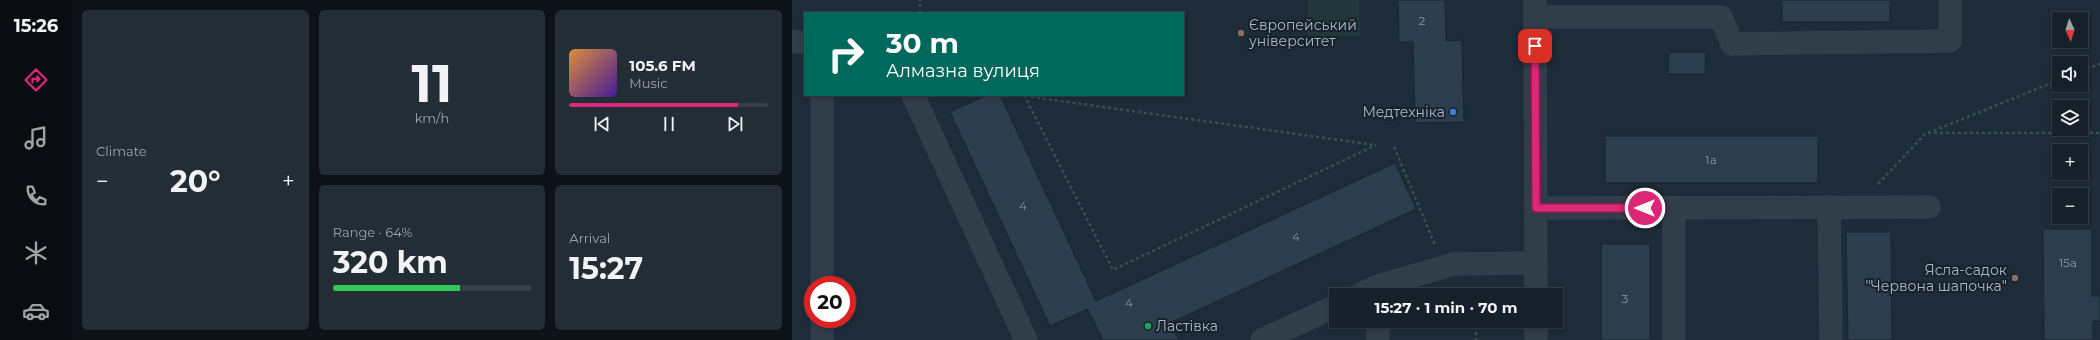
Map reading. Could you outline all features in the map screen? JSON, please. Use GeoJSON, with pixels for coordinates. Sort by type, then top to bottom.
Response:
{"type":"FeatureCollection","features":[{"type":"Feature","properties":{"kind":"street"},"geometry":{"type":"LineString","coordinates":[[1536,288],[1535,8],[1722,17],[1732,44],[1950,41],[1950,0]]}},
{"type":"Feature","properties":{"kind":"street"},"geometry":{"type":"LineString","coordinates":[[792,41],[804,43]]}},
{"type":"Feature","properties":{"kind":"street"},"geometry":{"type":"LineString","coordinates":[[822,96],[822,276]]}},
{"type":"Feature","properties":{"kind":"street"},"geometry":{"type":"LineString","coordinates":[[913,96],[1026,340]]}},
{"type":"Feature","properties":{"kind":"street"},"geometry":{"type":"LineString","coordinates":[[1829,207],[1831,340]]}},
{"type":"Feature","properties":{"kind":"street"},"geometry":{"type":"LineString","coordinates":[[1536,208],[1929,207]]}},
{"type":"Feature","properties":{"kind":"street"},"geometry":{"type":"LineString","coordinates":[[1674,208],[1674,340]]}},
{"type":"Feature","properties":{"kind":"street"},"geometry":{"type":"LineString","coordinates":[[1384,288],[1454,264],[1536,263]]}},
{"type":"Feature","properties":{"kind":"street"},"geometry":{"type":"LineString","coordinates":[[1262,340],[1329,309]]}},
{"type":"Feature","properties":{"kind":"street"},"geometry":{"type":"LineString","coordinates":[[822,328],[822,340]]}},
{"type":"Feature","properties":{"kind":"street"},"geometry":{"type":"LineString","coordinates":[[1536,328],[1536,340]]}},
{"type":"Feature","properties":{"kind":"path"},"geometry":{"type":"LineString","coordinates":[[920,0],[920,12]]}},
{"type":"Feature","properties":{"kind":"path"},"geometry":{"type":"LineString","coordinates":[[2088,68],[2100,64]]}},
{"type":"Feature","properties":{"kind":"path"},"geometry":{"type":"LineString","coordinates":[[1856,207],[1926,133],[2052,83]]}},
{"type":"Feature","properties":{"kind":"path"},"geometry":{"type":"LineString","coordinates":[[1024,96],[1212,122],[1376,145],[1113,270],[1024,96]]}},
{"type":"Feature","properties":{"kind":"path"},"geometry":{"type":"LineString","coordinates":[[1926,133],[2100,133]]}},
{"type":"Feature","properties":{"kind":"path"},"geometry":{"type":"LineString","coordinates":[[1394,148],[1445,267]]}},
{"type":"Feature","properties":{"kind":"path"},"geometry":{"type":"LineString","coordinates":[[1378,329],[1391,328]]}},
{"type":"Feature","properties":{"kind":"path"},"geometry":{"type":"LineString","coordinates":[[1476,328],[1476,340]]}},
{"type":"Feature","properties":{"kind":"green space"},"geometry":{"type":"Polygon","coordinates":[[[1308,0],[1359,0],[1360,36],[1308,36],[1308,0]]]}},
{"type":"Feature","properties":{"kind":"building"},"geometry":{"type":"Polygon","coordinates":[[[1398,0],[1445,0],[1446,41],[1462,40],[1464,122],[1415,123],[1413,42],[1399,42],[1398,0]]]}},
{"type":"Feature","properties":{"kind":"building"},"geometry":{"type":"Polygon","coordinates":[[[1782,0],[1890,0],[1890,22],[1782,22],[1782,0]]]}},
{"type":"Feature","properties":{"kind":"building"},"geometry":{"type":"Polygon","coordinates":[[[1669,52],[1706,52],[1705,74],[1668,74],[1669,52]]]}},
{"type":"Feature","properties":{"kind":"building"},"geometry":{"type":"Polygon","coordinates":[[[985,96],[1000,96],[1096,301],[1395,163],[1416,209],[1170,323],[1179,340],[1103,340],[1088,309],[1050,326],[950,112],[985,96]]]}},
{"type":"Feature","properties":{"kind":"building"},"geometry":{"type":"Polygon","coordinates":[[[1605,136],[1818,136],[1818,183],[1605,183],[1605,136]]]}},
{"type":"Feature","properties":{"kind":"building"},"geometry":{"type":"Polygon","coordinates":[[[2043,229],[2092,229],[2092,296],[2100,296],[2100,321],[2093,321],[2093,340],[2044,340],[2043,229]]]}},
{"type":"Feature","properties":{"kind":"building"},"geometry":{"type":"Polygon","coordinates":[[[1846,232],[1891,232],[1892,340],[1848,340],[1846,232]]]}},
{"type":"Feature","properties":{"kind":"building"},"geometry":{"type":"Polygon","coordinates":[[[1601,244],[1650,244],[1650,340],[1601,340],[1601,244]]]}},
{"type":"Feature","properties":{"kind":"place","name":"Європейський університет"},"geometry":{"type":"Point","coordinates":[1241,33]}},
{"type":"Feature","properties":{"kind":"place","name":"Медтехніка"},"geometry":{"type":"Point","coordinates":[1453,112]}},
{"type":"Feature","properties":{"kind":"place","name":"Ясла-садок \"Червона шапочка\""},"geometry":{"type":"Point","coordinates":[2015,278]}},
{"type":"Feature","properties":{"kind":"place","name":"Ластівка"},"geometry":{"type":"Point","coordinates":[1148,326]}},
{"type":"Feature","properties":{"kind":"route"},"geometry":{"type":"LineString","coordinates":[[1535,46],[1536,208],[1645,208]]}}]}
